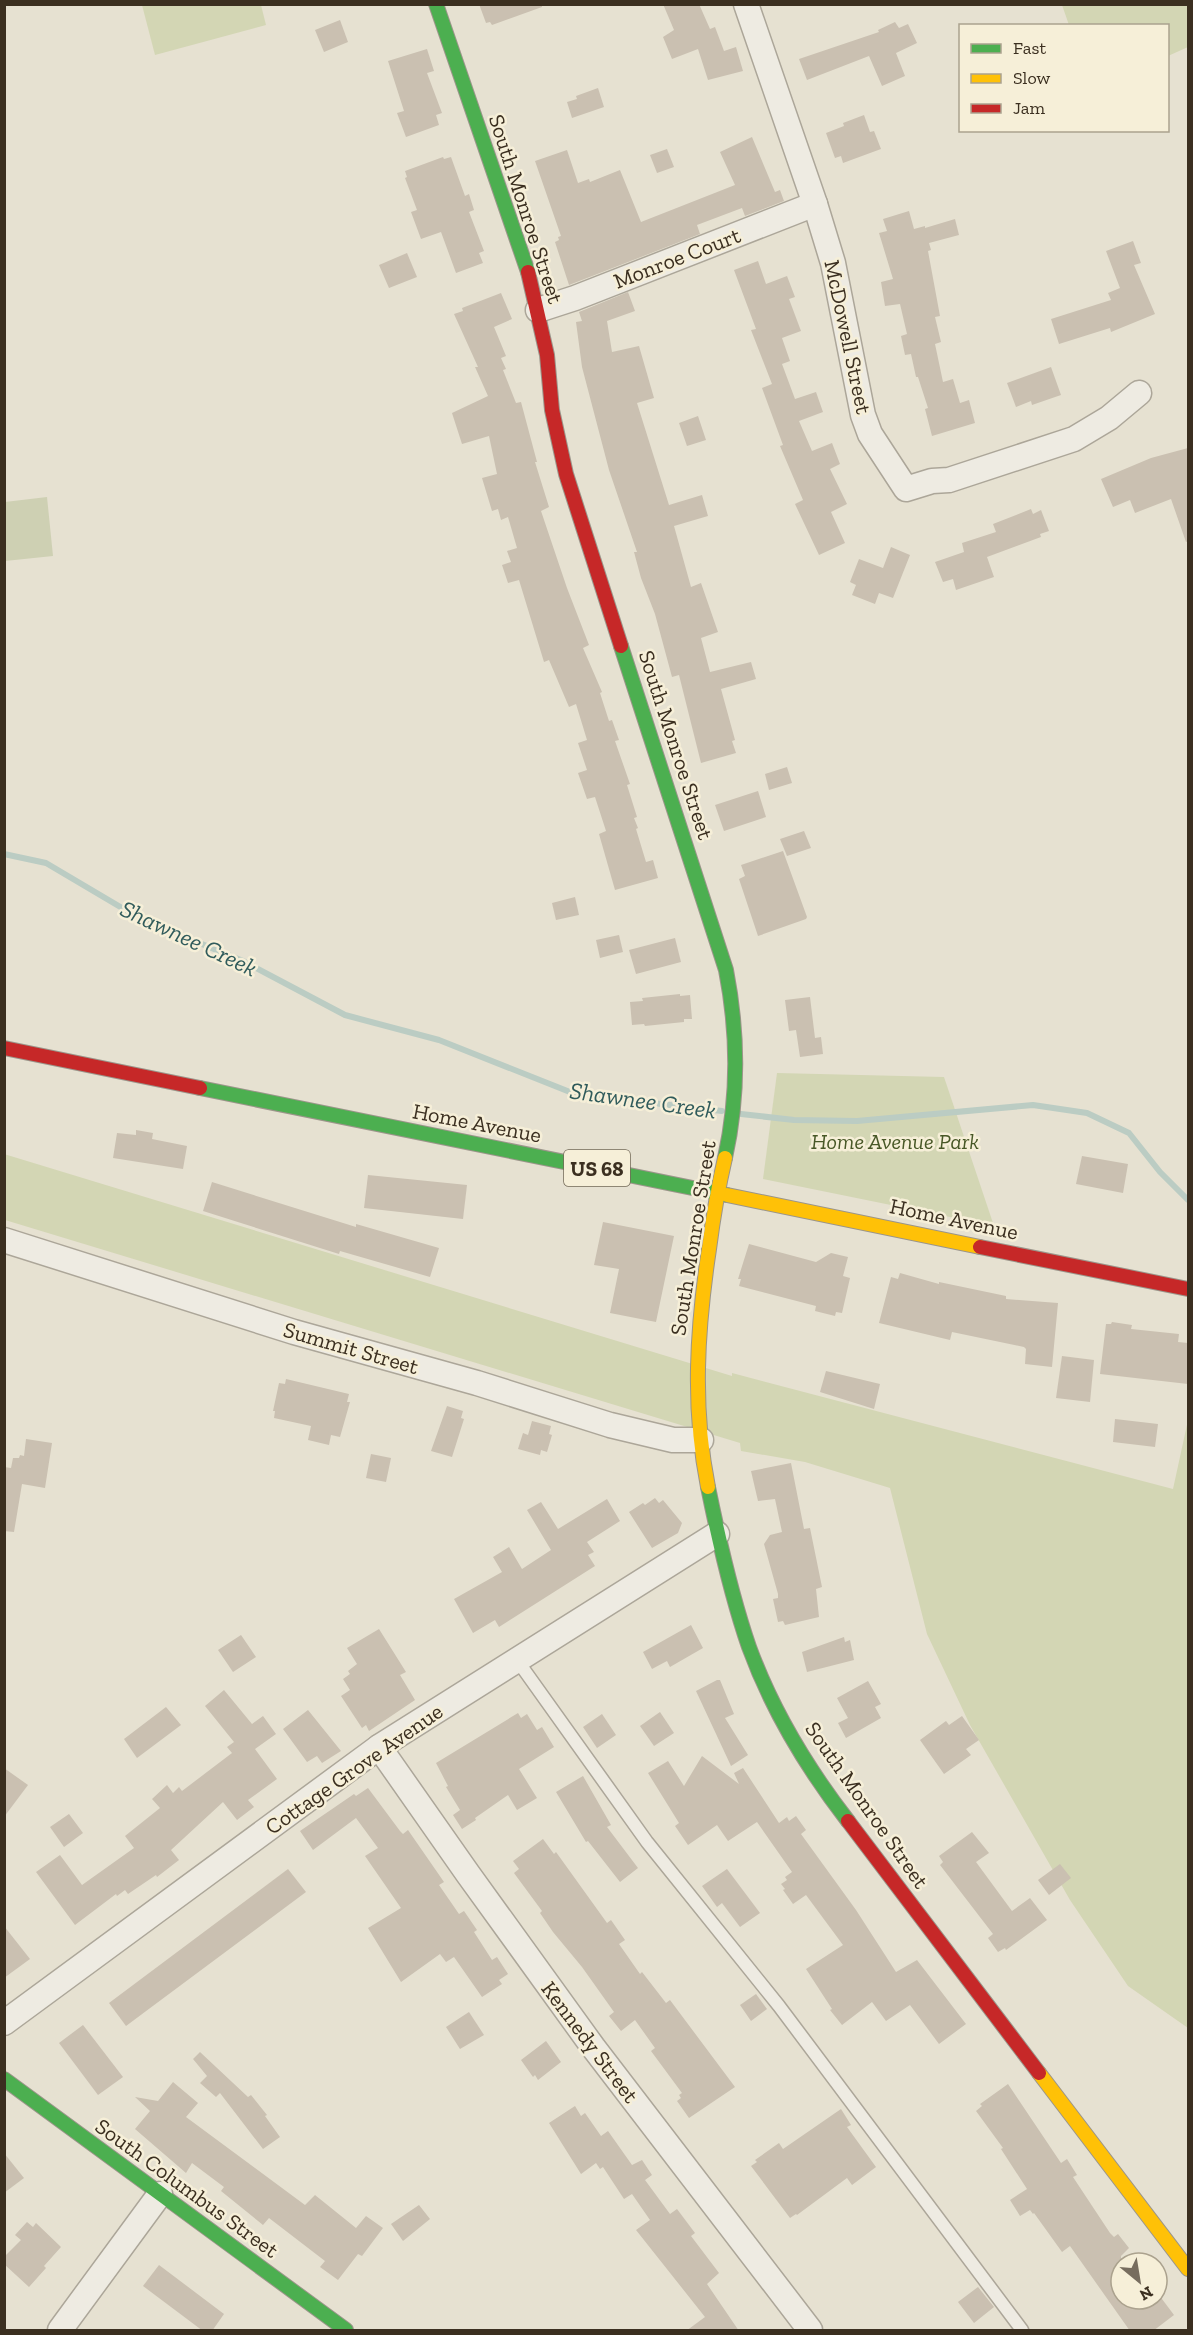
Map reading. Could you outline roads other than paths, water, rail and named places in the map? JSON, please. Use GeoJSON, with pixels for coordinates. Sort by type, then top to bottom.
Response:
{"type":"FeatureCollection","features":[{"type":"Feature","properties":{"kind":"street","name":"South Monroe Street"},"geometry":{"type":"LineString","coordinates":[[436,4],[526,265],[548,355],[552,410],[566,474],[726,970],[735,1022],[736,1088],[730,1132],[717,1192],[697,1350],[696,1395],[717,1534],[743,1630],[775,1706],[822,1787],[1188,2269]]}},
{"type":"Feature","properties":{"kind":"street","name":"McDowell Street"},"geometry":{"type":"LineString","coordinates":[[746,4],[833,263],[861,409],[870,434],[906,489],[932,481],[949,480],[1074,439],[1109,418],[1139,393]]}},
{"type":"Feature","properties":{"kind":"street","name":"Monroe Court"},"geometry":{"type":"LineString","coordinates":[[538,310],[576,298],[815,204]]}},
{"type":"Feature","properties":{"kind":"street","name":"Home Avenue"},"geometry":{"type":"LineString","coordinates":[[4,1048],[1188,1289]]}},
{"type":"Feature","properties":{"kind":"street","name":"Summit Street"},"geometry":{"type":"LineString","coordinates":[[4,1240],[294,1332],[477,1383],[610,1425],[673,1440],[701,1440]]}},
{"type":"Feature","properties":{"kind":"street","name":"Cottage Grove Avenue"},"geometry":{"type":"LineString","coordinates":[[4,2023],[379,1746],[717,1534]]}},
{"type":"Feature","properties":{"kind":"street","name":"Kennedy Street"},"geometry":{"type":"LineString","coordinates":[[379,1746],[593,2047],[810,2331]]}},
{"type":"Feature","properties":{"kind":"street","name":"South Columbus Street"},"geometry":{"type":"LineString","coordinates":[[4,2079],[346,2331]]}},
{"type":"Feature","properties":{"kind":"street"},"geometry":{"type":"LineString","coordinates":[[60,2331],[160,2194]]}},
{"type":"Feature","properties":{"kind":"lane"},"geometry":{"type":"LineString","coordinates":[[517,1660],[647,1842],[778,2006],[1022,2331]]}},
{"type":"Feature","properties":{"kind":"waterway","name":"Shawnee Creek"},"geometry":{"type":"LineString","coordinates":[[4,854],[46,863],[139,918],[243,961],[345,1015],[439,1040],[575,1094],[722,1111]]}},
{"type":"Feature","properties":{"kind":"waterway","name":"Shawnee Creek"},"geometry":{"type":"LineString","coordinates":[[741,1114],[794,1120],[857,1121],[1033,1105],[1087,1113],[1129,1133],[1160,1172],[1188,1200]]}},
{"type":"Feature","properties":{"kind":"park label","name":"Home Avenue Park"},"geometry":{"type":"Point","coordinates":[895,1141]}}]}
